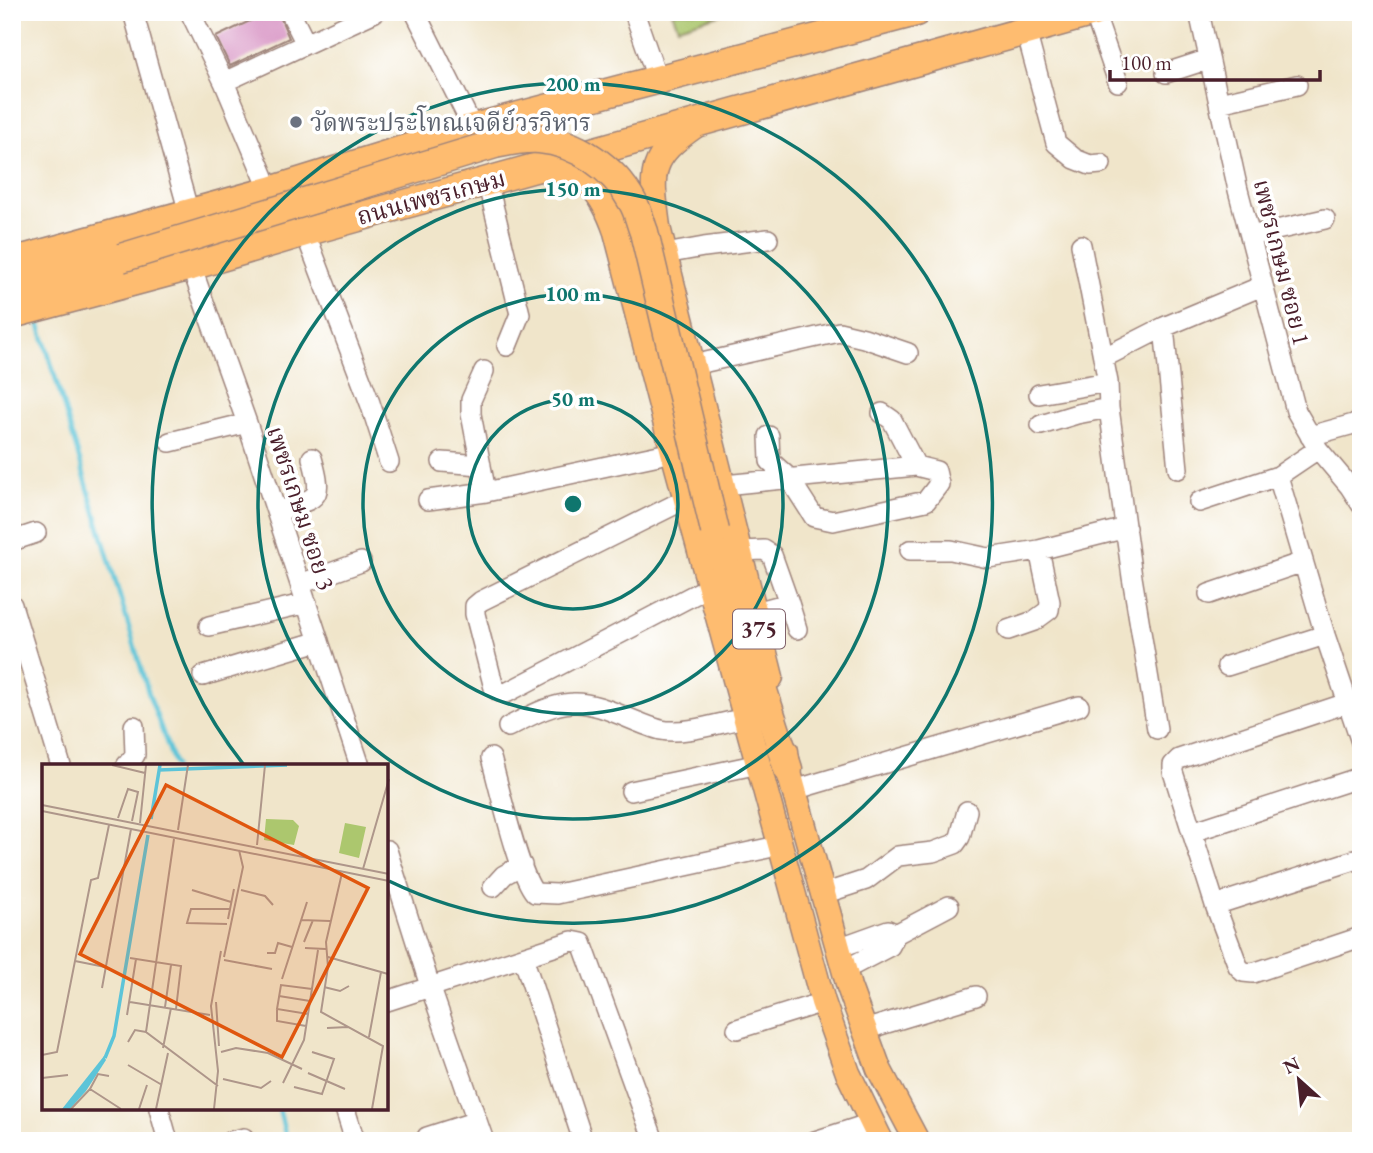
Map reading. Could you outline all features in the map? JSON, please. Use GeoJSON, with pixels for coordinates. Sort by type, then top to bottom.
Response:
{"type":"FeatureCollection","features":[{"type":"Feature","properties":{"kind":"highway","name":"ถนนเพชรเกษม"},"geometry":{"type":"LineString","coordinates":[[12,262],[270,191],[473,128],[916,12]]}},
{"type":"Feature","properties":{"kind":"highway","name":"ถนนเพชรเกษม"},"geometry":{"type":"LineString","coordinates":[[12,314],[1094,12]]}},
{"type":"Feature","properties":{"kind":"highway"},"geometry":{"type":"LineString","coordinates":[[12,289],[520,139],[541,139],[584,153],[621,185],[633,202],[644,232],[715,531],[791,780]]}},
{"type":"Feature","properties":{"kind":"main road","name":"375"},"geometry":{"type":"LineString","coordinates":[[698,123],[664,150],[652,179],[658,227],[755,612],[782,727],[791,780],[841,959],[879,1069],[917,1141]]}},
{"type":"Feature","properties":{"kind":"main road","name":"375"},"geometry":{"type":"LineString","coordinates":[[530,169],[552,168],[584,180],[598,191],[608,208],[823,1002],[848,1073],[876,1132]]}},
{"type":"Feature","properties":{"kind":"main road"},"geometry":{"type":"LineString","coordinates":[[608,208],[620,199],[635,194],[654,197]]}},
{"type":"Feature","properties":{"kind":"street"},"geometry":{"type":"LineString","coordinates":[[133,12],[189,213]]}},
{"type":"Feature","properties":{"kind":"street"},"geometry":{"type":"LineString","coordinates":[[190,12],[224,82],[270,191]]}},
{"type":"Feature","properties":{"kind":"street"},"geometry":{"type":"LineString","coordinates":[[290,12],[306,44]]}},
{"type":"Feature","properties":{"kind":"street"},"geometry":{"type":"LineString","coordinates":[[224,82],[375,12]]}},
{"type":"Feature","properties":{"kind":"street"},"geometry":{"type":"LineString","coordinates":[[634,12],[657,78]]}},
{"type":"Feature","properties":{"kind":"street"},"geometry":{"type":"LineString","coordinates":[[1094,12],[1118,82]]}},
{"type":"Feature","properties":{"kind":"street","name":"เพชรเกษม ซอย 1"},"geometry":{"type":"LineString","coordinates":[[1199,12],[1262,286],[1296,411],[1314,442],[1355,486],[1361,504]]}},
{"type":"Feature","properties":{"kind":"street"},"geometry":{"type":"LineString","coordinates":[[423,15],[473,128]]}},
{"type":"Feature","properties":{"kind":"street"},"geometry":{"type":"LineString","coordinates":[[1027,31],[1056,143],[1075,159],[1090,165],[1101,164]]}},
{"type":"Feature","properties":{"kind":"street"},"geometry":{"type":"LineString","coordinates":[[1166,73],[1209,59]]}},
{"type":"Feature","properties":{"kind":"street"},"geometry":{"type":"LineString","coordinates":[[1219,103],[1297,85]]}},
{"type":"Feature","properties":{"kind":"street"},"geometry":{"type":"LineString","coordinates":[[487,181],[520,314],[507,346]]}},
{"type":"Feature","properties":{"kind":"street"},"geometry":{"type":"LineString","coordinates":[[1250,236],[1325,219]]}},
{"type":"Feature","properties":{"kind":"street"},"geometry":{"type":"LineString","coordinates":[[305,232],[370,403],[389,461]]}},
{"type":"Feature","properties":{"kind":"street"},"geometry":{"type":"LineString","coordinates":[[665,254],[768,239]]}},
{"type":"Feature","properties":{"kind":"street"},"geometry":{"type":"LineString","coordinates":[[1081,245],[1108,382],[1109,408],[1157,729]]}},
{"type":"Feature","properties":{"kind":"street","name":"เพชรเกษม ซอย 3"},"geometry":{"type":"LineString","coordinates":[[191,266],[247,423],[359,764]]}},
{"type":"Feature","properties":{"kind":"street"},"geometry":{"type":"LineString","coordinates":[[1103,358],[1164,327],[1262,286]]}},
{"type":"Feature","properties":{"kind":"street"},"geometry":{"type":"LineString","coordinates":[[1164,327],[1178,469]]}},
{"type":"Feature","properties":{"kind":"street"},"geometry":{"type":"LineString","coordinates":[[693,365],[839,332],[908,353]]}},
{"type":"Feature","properties":{"kind":"street"},"geometry":{"type":"LineString","coordinates":[[484,372],[471,400],[471,414],[486,492]]}},
{"type":"Feature","properties":{"kind":"street"},"geometry":{"type":"LineString","coordinates":[[1039,394],[1108,382]]}},
{"type":"Feature","properties":{"kind":"street"},"geometry":{"type":"LineString","coordinates":[[1041,425],[1109,408]]}},
{"type":"Feature","properties":{"kind":"street"},"geometry":{"type":"LineString","coordinates":[[882,413],[892,420],[916,466]]}},
{"type":"Feature","properties":{"kind":"street"},"geometry":{"type":"LineString","coordinates":[[1199,502],[1278,476],[1314,442],[1361,422]]}},
{"type":"Feature","properties":{"kind":"street"},"geometry":{"type":"LineString","coordinates":[[170,442],[247,423]]}},
{"type":"Feature","properties":{"kind":"street"},"geometry":{"type":"LineString","coordinates":[[724,485],[789,478],[916,466],[936,471],[940,484],[926,502],[833,521],[814,517],[789,478],[770,461],[769,436]]}},
{"type":"Feature","properties":{"kind":"street"},"geometry":{"type":"LineString","coordinates":[[428,500],[486,492],[673,452]]}},
{"type":"Feature","properties":{"kind":"street"},"geometry":{"type":"LineString","coordinates":[[277,512],[315,497],[319,491],[312,458]]}},
{"type":"Feature","properties":{"kind":"street"},"geometry":{"type":"LineString","coordinates":[[442,463],[481,465]]}},
{"type":"Feature","properties":{"kind":"street"},"geometry":{"type":"LineString","coordinates":[[1278,476],[1325,635],[1361,742]]}},
{"type":"Feature","properties":{"kind":"street"},"geometry":{"type":"LineString","coordinates":[[686,499],[475,606],[494,688],[506,693],[711,586]]}},
{"type":"Feature","properties":{"kind":"street"},"geometry":{"type":"LineString","coordinates":[[910,550],[951,550],[988,558],[1039,550],[1126,528]]}},
{"type":"Feature","properties":{"kind":"street"},"geometry":{"type":"LineString","coordinates":[[12,541],[36,533]]}},
{"type":"Feature","properties":{"kind":"street"},"geometry":{"type":"LineString","coordinates":[[740,551],[764,550],[772,555],[797,629]]}},
{"type":"Feature","properties":{"kind":"street"},"geometry":{"type":"LineString","coordinates":[[1008,630],[1034,621],[1049,610],[1050,602],[1039,550]]}},
{"type":"Feature","properties":{"kind":"street"},"geometry":{"type":"LineString","coordinates":[[300,584],[361,562]]}},
{"type":"Feature","properties":{"kind":"street"},"geometry":{"type":"LineString","coordinates":[[1209,594],[1303,562]]}},
{"type":"Feature","properties":{"kind":"street"},"geometry":{"type":"LineString","coordinates":[[209,626],[307,603]]}},
{"type":"Feature","properties":{"kind":"street"},"geometry":{"type":"LineString","coordinates":[[755,612],[789,603]]}},
{"type":"Feature","properties":{"kind":"street"},"geometry":{"type":"LineString","coordinates":[[12,605],[60,764]]}},
{"type":"Feature","properties":{"kind":"street"},"geometry":{"type":"LineString","coordinates":[[1227,666],[1325,635]]}},
{"type":"Feature","properties":{"kind":"street"},"geometry":{"type":"LineString","coordinates":[[203,676],[319,641]]}},
{"type":"Feature","properties":{"kind":"street"},"geometry":{"type":"LineString","coordinates":[[508,727],[537,712],[575,702],[662,730],[680,732],[746,718]]}},
{"type":"Feature","properties":{"kind":"street"},"geometry":{"type":"LineString","coordinates":[[1347,703],[1179,759],[1173,765],[1172,772],[1215,905],[1238,966],[1243,972],[1253,973],[1361,937]]}},
{"type":"Feature","properties":{"kind":"street"},"geometry":{"type":"LineString","coordinates":[[791,780],[1045,718],[1079,706]]}},
{"type":"Feature","properties":{"kind":"street"},"geometry":{"type":"LineString","coordinates":[[128,764],[135,755],[134,726]]}},
{"type":"Feature","properties":{"kind":"street"},"geometry":{"type":"LineString","coordinates":[[491,758],[522,865],[535,893],[543,895],[782,845]]}},
{"type":"Feature","properties":{"kind":"street"},"geometry":{"type":"LineString","coordinates":[[631,791],[759,764]]}},
{"type":"Feature","properties":{"kind":"street"},"geometry":{"type":"LineString","coordinates":[[1192,832],[1361,777]]}},
{"type":"Feature","properties":{"kind":"street"},"geometry":{"type":"LineString","coordinates":[[823,894],[866,880],[898,856],[933,852],[954,844],[960,837],[967,811]]}},
{"type":"Feature","properties":{"kind":"street"},"geometry":{"type":"LineString","coordinates":[[388,853],[430,986],[484,1141]]}},
{"type":"Feature","properties":{"kind":"street"},"geometry":{"type":"LineString","coordinates":[[1215,905],[1361,858]]}},
{"type":"Feature","properties":{"kind":"street"},"geometry":{"type":"LineString","coordinates":[[493,887],[504,875],[522,865]]}},
{"type":"Feature","properties":{"kind":"street"},"geometry":{"type":"LineString","coordinates":[[841,959],[888,930],[896,934],[949,906]]}},
{"type":"Feature","properties":{"kind":"street"},"geometry":{"type":"LineString","coordinates":[[388,1001],[572,941],[582,943],[654,1141]]}},
{"type":"Feature","properties":{"kind":"street"},"geometry":{"type":"LineString","coordinates":[[523,957],[583,1141]]}},
{"type":"Feature","properties":{"kind":"street"},"geometry":{"type":"LineString","coordinates":[[864,1030],[976,996]]}},
{"type":"Feature","properties":{"kind":"street"},"geometry":{"type":"LineString","coordinates":[[737,1029],[823,1002]]}},
{"type":"Feature","properties":{"kind":"street"},"geometry":{"type":"LineString","coordinates":[[160,1111],[168,1141]]}},
{"type":"Feature","properties":{"kind":"street"},"geometry":{"type":"LineString","coordinates":[[346,1111],[355,1141]]}},
{"type":"Feature","properties":{"kind":"street"},"geometry":{"type":"LineString","coordinates":[[426,1137],[477,1121]]}},
{"type":"Feature","properties":{"kind":"street"},"geometry":{"type":"LineString","coordinates":[[815,1141],[876,1132]]}},
{"type":"Feature","properties":{"kind":"green space"},"geometry":{"type":"Polygon","coordinates":[[[672,12],[729,12],[678,27],[672,12]]]}},
{"type":"Feature","properties":{"kind":"building"},"geometry":{"type":"Polygon","coordinates":[[[269,12],[278,12],[289,38],[230,66],[216,37],[269,12]]]}},
{"type":"Feature","properties":{"kind":"waterway"},"geometry":{"type":"LineString","coordinates":[[38,319],[149,695],[174,764]]}},
{"type":"Feature","properties":{"kind":"waterway"},"geometry":{"type":"LineString","coordinates":[[280,1111],[287,1141]]}},
{"type":"Feature","properties":{"kind":"place","name":"วัดพระประโทณเจดีย์วรวิหาร"},"geometry":{"type":"Point","coordinates":[296,122]}}]}
